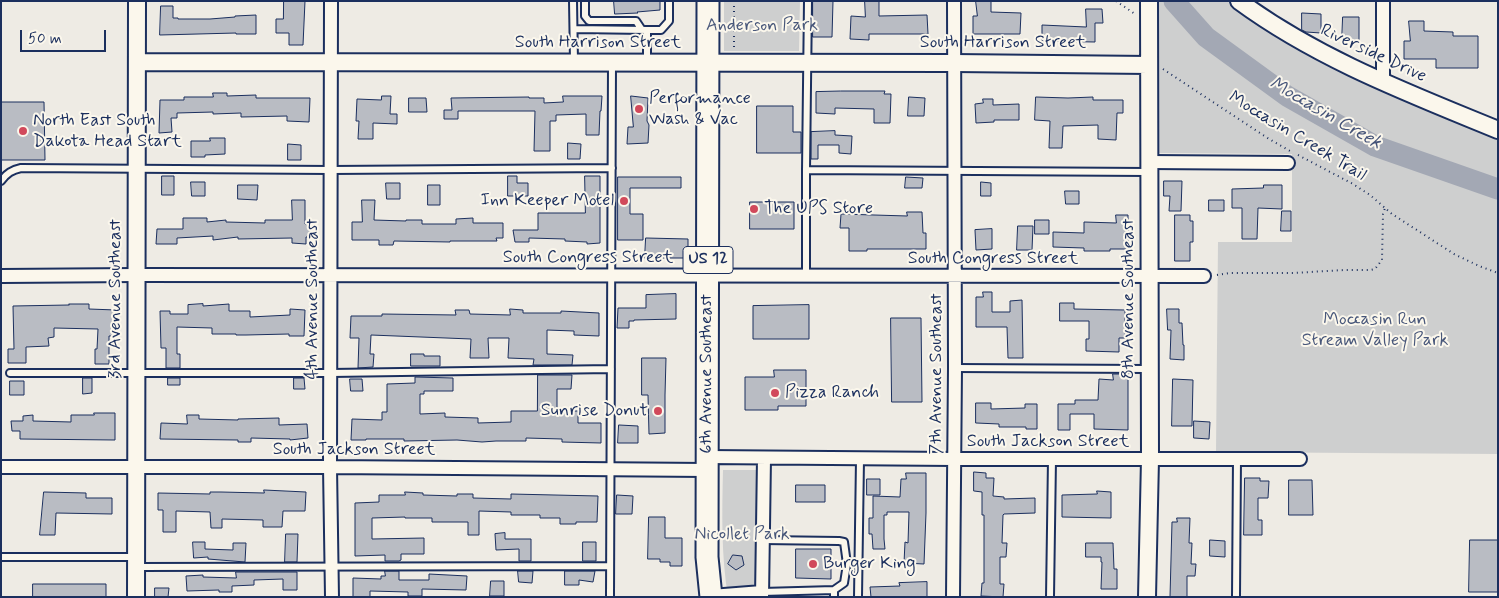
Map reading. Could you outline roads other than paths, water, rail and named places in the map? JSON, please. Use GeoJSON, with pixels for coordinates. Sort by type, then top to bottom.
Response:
{"type":"FeatureCollection","features":[{"type":"Feature","properties":{"kind":"highway","name":"6th Avenue Southeast"},"geometry":{"type":"LineString","coordinates":[[708,1],[707,557],[711,596]]}},
{"type":"Feature","properties":{"kind":"street","name":"3rd Avenue Southeast"},"geometry":{"type":"LineString","coordinates":[[136,597],[137,1]]}},
{"type":"Feature","properties":{"kind":"street","name":"4th Avenue Southeast"},"geometry":{"type":"LineString","coordinates":[[331,1],[332,275],[330,467],[332,597]]}},
{"type":"Feature","properties":{"kind":"street","name":"7th Avenue Southeast"},"geometry":{"type":"LineString","coordinates":[[954,1],[954,597]]}},
{"type":"Feature","properties":{"kind":"street","name":"Riverside Drive"},"geometry":{"type":"LineString","coordinates":[[1239,1],[1296,39],[1383,83],[1498,130]]}},
{"type":"Feature","properties":{"kind":"street"},"geometry":{"type":"LineString","coordinates":[[1383,1],[1383,83]]}},
{"type":"Feature","properties":{"kind":"street","name":"8th Avenue Southeast"},"geometry":{"type":"LineString","coordinates":[[1144,9],[1149,62],[1150,459],[1147,597]]}},
{"type":"Feature","properties":{"kind":"street","name":"South Harrison Street"},"geometry":{"type":"LineString","coordinates":[[136,62],[1149,62]]}},
{"type":"Feature","properties":{"kind":"street"},"geometry":{"type":"LineString","coordinates":[[1149,167],[1288,163]]}},
{"type":"Feature","properties":{"kind":"street","name":"South Congress Street"},"geometry":{"type":"LineString","coordinates":[[1,276],[136,274],[1204,276]]}},
{"type":"Feature","properties":{"kind":"street"},"geometry":{"type":"LineString","coordinates":[[711,596],[762,594],[764,458]]}},
{"type":"Feature","properties":{"kind":"street","name":"South Jackson Street"},"geometry":{"type":"LineString","coordinates":[[1,468],[330,467],[610,469],[764,458],[1300,459]]}},
{"type":"Feature","properties":{"kind":"lane"},"geometry":{"type":"LineString","coordinates":[[573,1],[574,63]]}},
{"type":"Feature","properties":{"kind":"lane"},"geometry":{"type":"LineString","coordinates":[[585,1],[585,16],[589,21],[636,21],[644,30],[646,63]]}},
{"type":"Feature","properties":{"kind":"lane"},"geometry":{"type":"LineString","coordinates":[[574,30],[661,30],[669,21],[669,1]]}},
{"type":"Feature","properties":{"kind":"lane"},"geometry":{"type":"LineString","coordinates":[[806,276],[808,1]]}},
{"type":"Feature","properties":{"kind":"lane"},"geometry":{"type":"LineString","coordinates":[[610,597],[612,63]]}},
{"type":"Feature","properties":{"kind":"lane"},"geometry":{"type":"LineString","coordinates":[[806,170],[955,171],[1149,167]]}},
{"type":"Feature","properties":{"kind":"lane"},"geometry":{"type":"LineString","coordinates":[[1,181],[12,170],[22,168],[331,170],[612,168]]}},
{"type":"Feature","properties":{"kind":"lane"},"geometry":{"type":"LineString","coordinates":[[955,368],[1149,368]]}},
{"type":"Feature","properties":{"kind":"lane"},"geometry":{"type":"LineString","coordinates":[[10,373],[331,373],[611,369]]}},
{"type":"Feature","properties":{"kind":"lane"},"geometry":{"type":"LineString","coordinates":[[1236,597],[1237,458]]}},
{"type":"Feature","properties":{"kind":"lane"},"geometry":{"type":"LineString","coordinates":[[858,597],[860,459]]}},
{"type":"Feature","properties":{"kind":"lane"},"geometry":{"type":"LineString","coordinates":[[1050,597],[1052,459]]}},
{"type":"Feature","properties":{"kind":"lane"},"geometry":{"type":"LineString","coordinates":[[762,594],[834,594],[844,583],[846,564],[844,542],[763,540]]}},
{"type":"Feature","properties":{"kind":"lane"},"geometry":{"type":"LineString","coordinates":[[1,557],[332,566],[610,566]]}},
{"type":"Feature","properties":{"kind":"waterway","name":"Moccasin Creek"},"geometry":{"type":"LineString","coordinates":[[1174,1],[1206,37],[1287,96],[1375,146],[1498,189]]}},
{"type":"Feature","properties":{"kind":"place","name":"Performance Wash & Vac"},"geometry":{"type":"Point","coordinates":[639,109]}},
{"type":"Feature","properties":{"kind":"place","name":"North East South Dakota Head Start"},"geometry":{"type":"Point","coordinates":[23,131]}},
{"type":"Feature","properties":{"kind":"place","name":"Inn Keeper Motel"},"geometry":{"type":"Point","coordinates":[624,201]}},
{"type":"Feature","properties":{"kind":"place","name":"The UPS Store"},"geometry":{"type":"Point","coordinates":[754,209]}},
{"type":"Feature","properties":{"kind":"place","name":"Pizza Ranch"},"geometry":{"type":"Point","coordinates":[775,393]}},
{"type":"Feature","properties":{"kind":"place","name":"Sunrise Donut"},"geometry":{"type":"Point","coordinates":[658,411]}},
{"type":"Feature","properties":{"kind":"place","name":"Burger King"},"geometry":{"type":"Point","coordinates":[813,564]}},
{"type":"Feature","properties":{"kind":"park label","name":"Anderson Park"},"geometry":{"type":"Point","coordinates":[762,26]}},
{"type":"Feature","properties":{"kind":"park label","name":"Moccasin Run Stream Valley Park"},"geometry":{"type":"Point","coordinates":[1375,330]}},
{"type":"Feature","properties":{"kind":"park label","name":"Nicollet Park"},"geometry":{"type":"Point","coordinates":[742,535]}}]}
